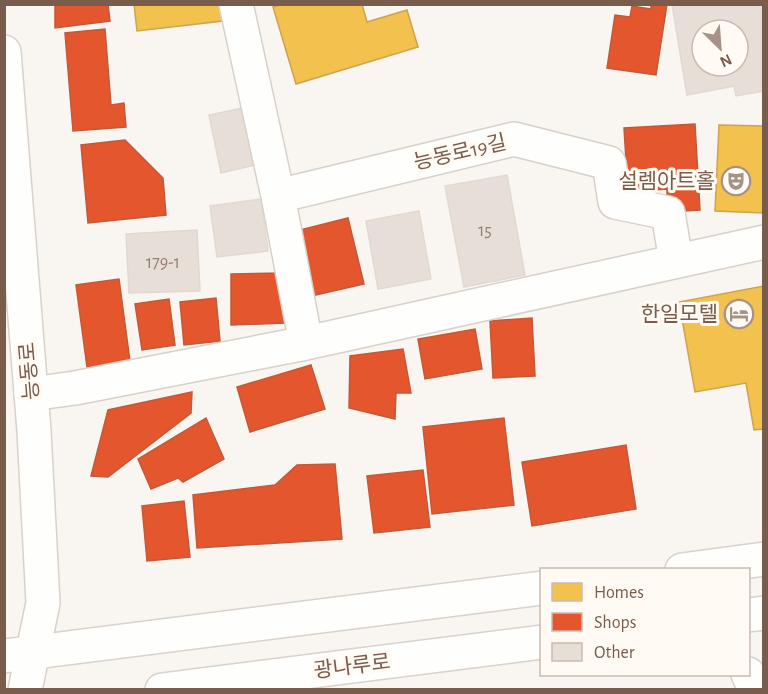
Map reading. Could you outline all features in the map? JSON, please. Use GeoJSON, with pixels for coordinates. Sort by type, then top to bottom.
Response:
{"type":"FeatureCollection","features":[{"type":"Feature","properties":{"kind":"main road"},"geometry":{"type":"LineString","coordinates":[[239,5],[306,343]]}},
{"type":"Feature","properties":{"kind":"main road","name":"능동로"},"geometry":{"type":"LineString","coordinates":[[4,52],[31,394],[43,603],[18,655],[25,690]]}},
{"type":"Feature","properties":{"kind":"main road","name":"능동로19길"},"geometry":{"type":"LineString","coordinates":[[278,196],[514,139],[609,163],[615,202],[668,213],[676,261]]}},
{"type":"Feature","properties":{"kind":"main road"},"geometry":{"type":"LineString","coordinates":[[31,394],[306,343],[764,242]]}},
{"type":"Feature","properties":{"kind":"main road"},"geometry":{"type":"LineString","coordinates":[[697,568],[764,559]]}},
{"type":"Feature","properties":{"kind":"main road"},"geometry":{"type":"LineString","coordinates":[[18,655],[540,588]]}},
{"type":"Feature","properties":{"kind":"main road","name":"광나루로"},"geometry":{"type":"LineString","coordinates":[[162,690],[540,642]]}},
{"type":"Feature","properties":{"kind":"main road"},"geometry":{"type":"LineString","coordinates":[[749,676],[755,690]]}},
{"type":"Feature","properties":{"kind":"building: Homes"},"geometry":{"type":"Polygon","coordinates":[[[134,4],[221,4],[223,21],[137,31],[134,4]]]}},
{"type":"Feature","properties":{"kind":"building: Homes"},"geometry":{"type":"Polygon","coordinates":[[[282,4],[362,4],[367,22],[407,10],[418,47],[296,84],[273,7],[282,4]]]}},
{"type":"Feature","properties":{"kind":"building: Homes"},"geometry":{"type":"Polygon","coordinates":[[[719,125],[764,126],[764,213],[715,211],[719,125]]]}},
{"type":"Feature","properties":{"kind":"building: Homes"},"geometry":{"type":"Polygon","coordinates":[[[764,286],[764,429],[754,430],[746,383],[695,392],[679,302],[764,286]]]}},
{"type":"Feature","properties":{"kind":"building: Shops"},"geometry":{"type":"Polygon","coordinates":[[[55,4],[108,4],[110,21],[55,28],[55,4]]]}},
{"type":"Feature","properties":{"kind":"building: Shops"},"geometry":{"type":"Polygon","coordinates":[[[651,4],[667,4],[656,75],[607,68],[615,15],[630,17],[632,6],[651,9],[651,4]]]}},
{"type":"Feature","properties":{"kind":"building: Shops"},"geometry":{"type":"Polygon","coordinates":[[[105,29],[111,105],[124,103],[126,127],[73,131],[65,33],[105,29]]]}},
{"type":"Feature","properties":{"kind":"building: Shops"},"geometry":{"type":"Polygon","coordinates":[[[695,124],[700,210],[667,212],[667,189],[628,192],[624,128],[695,124]]]}},
{"type":"Feature","properties":{"kind":"building: Shops"},"geometry":{"type":"Polygon","coordinates":[[[125,140],[163,178],[166,215],[88,223],[81,145],[125,140]]]}},
{"type":"Feature","properties":{"kind":"building: Shops"},"geometry":{"type":"Polygon","coordinates":[[[348,218],[364,284],[311,296],[296,231],[348,218]]]}},
{"type":"Feature","properties":{"kind":"building: Shops"},"geometry":{"type":"Polygon","coordinates":[[[284,273],[285,323],[231,325],[231,274],[284,273]]]}},
{"type":"Feature","properties":{"kind":"building: Shops"},"geometry":{"type":"Polygon","coordinates":[[[119,279],[130,361],[87,367],[76,285],[119,279]]]}},
{"type":"Feature","properties":{"kind":"building: Shops"},"geometry":{"type":"Polygon","coordinates":[[[216,298],[220,341],[184,345],[180,302],[216,298]]]}},
{"type":"Feature","properties":{"kind":"building: Shops"},"geometry":{"type":"Polygon","coordinates":[[[169,299],[175,345],[142,350],[135,304],[169,299]]]}},
{"type":"Feature","properties":{"kind":"building: Shops"},"geometry":{"type":"Polygon","coordinates":[[[532,318],[535,376],[493,378],[490,321],[532,318]]]}},
{"type":"Feature","properties":{"kind":"building: Shops"},"geometry":{"type":"Polygon","coordinates":[[[475,329],[482,369],[425,379],[418,339],[475,329]]]}},
{"type":"Feature","properties":{"kind":"building: Shops"},"geometry":{"type":"Polygon","coordinates":[[[403,349],[411,393],[396,393],[395,419],[349,408],[350,356],[403,349]]]}},
{"type":"Feature","properties":{"kind":"building: Shops"},"geometry":{"type":"Polygon","coordinates":[[[311,365],[325,409],[250,432],[237,387],[311,365]]]}},
{"type":"Feature","properties":{"kind":"building: Shops"},"geometry":{"type":"Polygon","coordinates":[[[192,392],[191,413],[108,477],[91,476],[108,410],[192,392]]]}},
{"type":"Feature","properties":{"kind":"building: Shops"},"geometry":{"type":"Polygon","coordinates":[[[206,418],[224,459],[183,482],[178,478],[151,489],[138,459],[206,418]]]}},
{"type":"Feature","properties":{"kind":"building: Shops"},"geometry":{"type":"Polygon","coordinates":[[[504,418],[514,505],[432,514],[423,427],[504,418]]]}},
{"type":"Feature","properties":{"kind":"building: Shops"},"geometry":{"type":"Polygon","coordinates":[[[626,445],[636,509],[532,526],[522,462],[626,445]]]}},
{"type":"Feature","properties":{"kind":"building: Shops"},"geometry":{"type":"Polygon","coordinates":[[[335,464],[342,539],[197,548],[193,495],[275,485],[297,465],[335,464]]]}},
{"type":"Feature","properties":{"kind":"building: Shops"},"geometry":{"type":"Polygon","coordinates":[[[423,470],[430,527],[374,533],[367,476],[423,470]]]}},
{"type":"Feature","properties":{"kind":"building: Shops"},"geometry":{"type":"Polygon","coordinates":[[[184,501],[190,557],[147,561],[142,506],[184,501]]]}},
{"type":"Feature","properties":{"kind":"building: Other"},"geometry":{"type":"Polygon","coordinates":[[[672,4],[764,4],[764,91],[736,96],[734,86],[687,95],[672,4]]]}},
{"type":"Feature","properties":{"kind":"building: Other"},"geometry":{"type":"Polygon","coordinates":[[[243,108],[255,165],[221,173],[209,115],[243,108]]]}},
{"type":"Feature","properties":{"kind":"building: Other"},"geometry":{"type":"Polygon","coordinates":[[[507,175],[525,275],[464,287],[445,186],[507,175]]]}},
{"type":"Feature","properties":{"kind":"building: Other"},"geometry":{"type":"Polygon","coordinates":[[[261,199],[268,251],[217,257],[210,206],[261,199]]]}},
{"type":"Feature","properties":{"kind":"building: Other"},"geometry":{"type":"Polygon","coordinates":[[[419,211],[431,279],[378,289],[366,221],[419,211]]]}},
{"type":"Feature","properties":{"kind":"building: Other"},"geometry":{"type":"Polygon","coordinates":[[[197,230],[200,291],[129,293],[126,234],[197,230]]]}},
{"type":"Feature","properties":{"kind":"place","name":"설렘아트홀"},"geometry":{"type":"Point","coordinates":[736,181]}},
{"type":"Feature","properties":{"kind":"place","name":"한일모텔"},"geometry":{"type":"Point","coordinates":[739,314]}}]}
